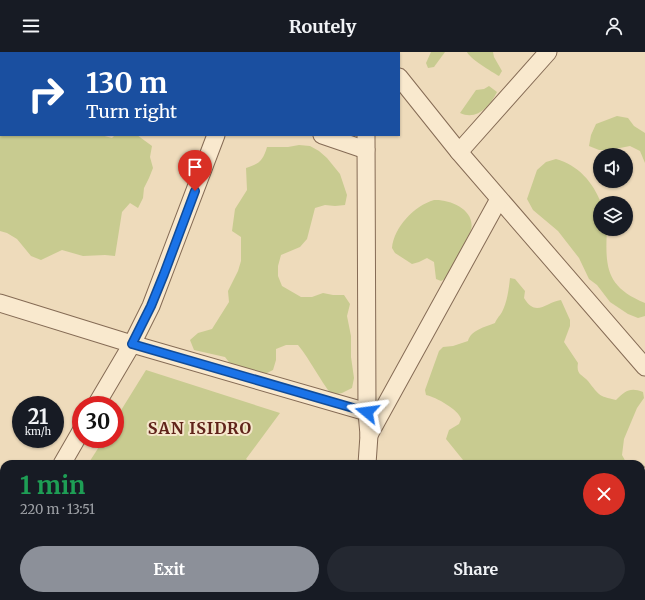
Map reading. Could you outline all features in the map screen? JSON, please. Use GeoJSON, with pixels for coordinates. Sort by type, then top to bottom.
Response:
{"type":"FeatureCollection","features":[{"type":"Feature","properties":{"kind":"street"},"geometry":{"type":"LineString","coordinates":[[459,152],[548,52]]}},
{"type":"Feature","properties":{"kind":"street"},"geometry":{"type":"LineString","coordinates":[[400,78],[459,152],[645,367]]}},
{"type":"Feature","properties":{"kind":"street"},"geometry":{"type":"LineString","coordinates":[[101,396],[132,344],[151,306],[216,136]]}},
{"type":"Feature","properties":{"kind":"street"},"geometry":{"type":"LineString","coordinates":[[328,136],[366,142],[367,460]]}},
{"type":"Feature","properties":{"kind":"street"},"geometry":{"type":"LineString","coordinates":[[368,435],[499,199]]}},
{"type":"Feature","properties":{"kind":"street"},"geometry":{"type":"LineString","coordinates":[[0,303],[132,344],[367,412]]}},
{"type":"Feature","properties":{"kind":"street"},"geometry":{"type":"LineString","coordinates":[[64,460],[72,447]]}},
{"type":"Feature","properties":{"kind":"green space"},"geometry":{"type":"Polygon","coordinates":[[[431,52],[445,52],[434,67],[428,68],[426,63],[431,52]]]}},
{"type":"Feature","properties":{"kind":"green space"},"geometry":{"type":"Polygon","coordinates":[[[467,52],[493,52],[494,57],[502,71],[499,76],[476,61],[467,52]]]}},
{"type":"Feature","properties":{"kind":"green space"},"geometry":{"type":"Polygon","coordinates":[[[489,86],[497,92],[487,107],[477,114],[466,115],[460,113],[476,90],[484,89],[489,86]]]}},
{"type":"Feature","properties":{"kind":"green space"},"geometry":{"type":"Polygon","coordinates":[[[617,116],[628,118],[634,126],[645,133],[645,163],[640,151],[630,146],[620,148],[594,148],[589,146],[591,135],[596,124],[617,116]]]}},
{"type":"Feature","properties":{"kind":"green space"},"geometry":{"type":"Polygon","coordinates":[[[0,136],[105,136],[112,138],[114,136],[138,136],[152,146],[150,157],[153,168],[144,188],[143,198],[138,208],[130,203],[122,212],[115,256],[83,256],[62,250],[41,260],[31,256],[17,239],[0,231],[0,136]]]}},
{"type":"Feature","properties":{"kind":"green space"},"geometry":{"type":"Polygon","coordinates":[[[299,145],[310,146],[327,158],[340,174],[347,195],[345,205],[325,205],[315,208],[307,239],[300,247],[281,255],[278,266],[278,276],[282,286],[301,297],[312,297],[323,293],[344,295],[350,304],[347,316],[351,336],[351,357],[354,378],[352,388],[342,393],[332,395],[298,345],[286,345],[276,349],[276,360],[273,370],[263,375],[232,366],[225,357],[194,350],[190,340],[198,333],[212,329],[229,302],[228,291],[238,271],[241,261],[241,237],[232,231],[235,209],[247,190],[246,168],[254,165],[262,159],[267,147],[288,147],[299,145]]]}},
{"type":"Feature","properties":{"kind":"green space"},"geometry":{"type":"Polygon","coordinates":[[[556,159],[571,165],[584,175],[594,188],[598,196],[593,196],[593,236],[606,236],[608,265],[615,283],[632,297],[645,303],[645,316],[638,318],[628,314],[610,302],[597,285],[589,279],[579,258],[558,231],[533,210],[527,199],[537,170],[546,162],[556,159]]]}},
{"type":"Feature","properties":{"kind":"green space"},"geometry":{"type":"Polygon","coordinates":[[[434,200],[447,201],[460,207],[466,211],[472,223],[471,230],[447,278],[441,281],[436,279],[434,262],[427,258],[412,264],[395,253],[392,248],[397,232],[406,218],[419,207],[434,200]]]}},
{"type":"Feature","properties":{"kind":"green space"},"geometry":{"type":"Polygon","coordinates":[[[510,278],[515,279],[525,291],[524,298],[528,304],[533,307],[541,307],[561,300],[570,320],[570,326],[564,342],[578,363],[578,370],[580,374],[599,394],[616,400],[622,394],[631,390],[643,392],[644,398],[637,408],[624,439],[622,455],[625,460],[463,460],[446,439],[449,430],[459,424],[461,419],[456,412],[446,404],[426,395],[425,390],[439,351],[443,347],[453,346],[468,341],[475,332],[495,323],[502,312],[510,278]]]}},
{"type":"Feature","properties":{"kind":"green space"},"geometry":{"type":"Polygon","coordinates":[[[146,370],[280,413],[246,459],[247,460],[91,460],[98,448],[124,448],[124,405],[146,370]]]}},
{"type":"Feature","properties":{"kind":"district","name":"SAN ISIDRO"},"geometry":{"type":"Point","coordinates":[200,428]}},
{"type":"Feature","properties":{"kind":"route"},"geometry":{"type":"LineString","coordinates":[[195,191],[151,306],[132,344],[367,412]]}}]}
